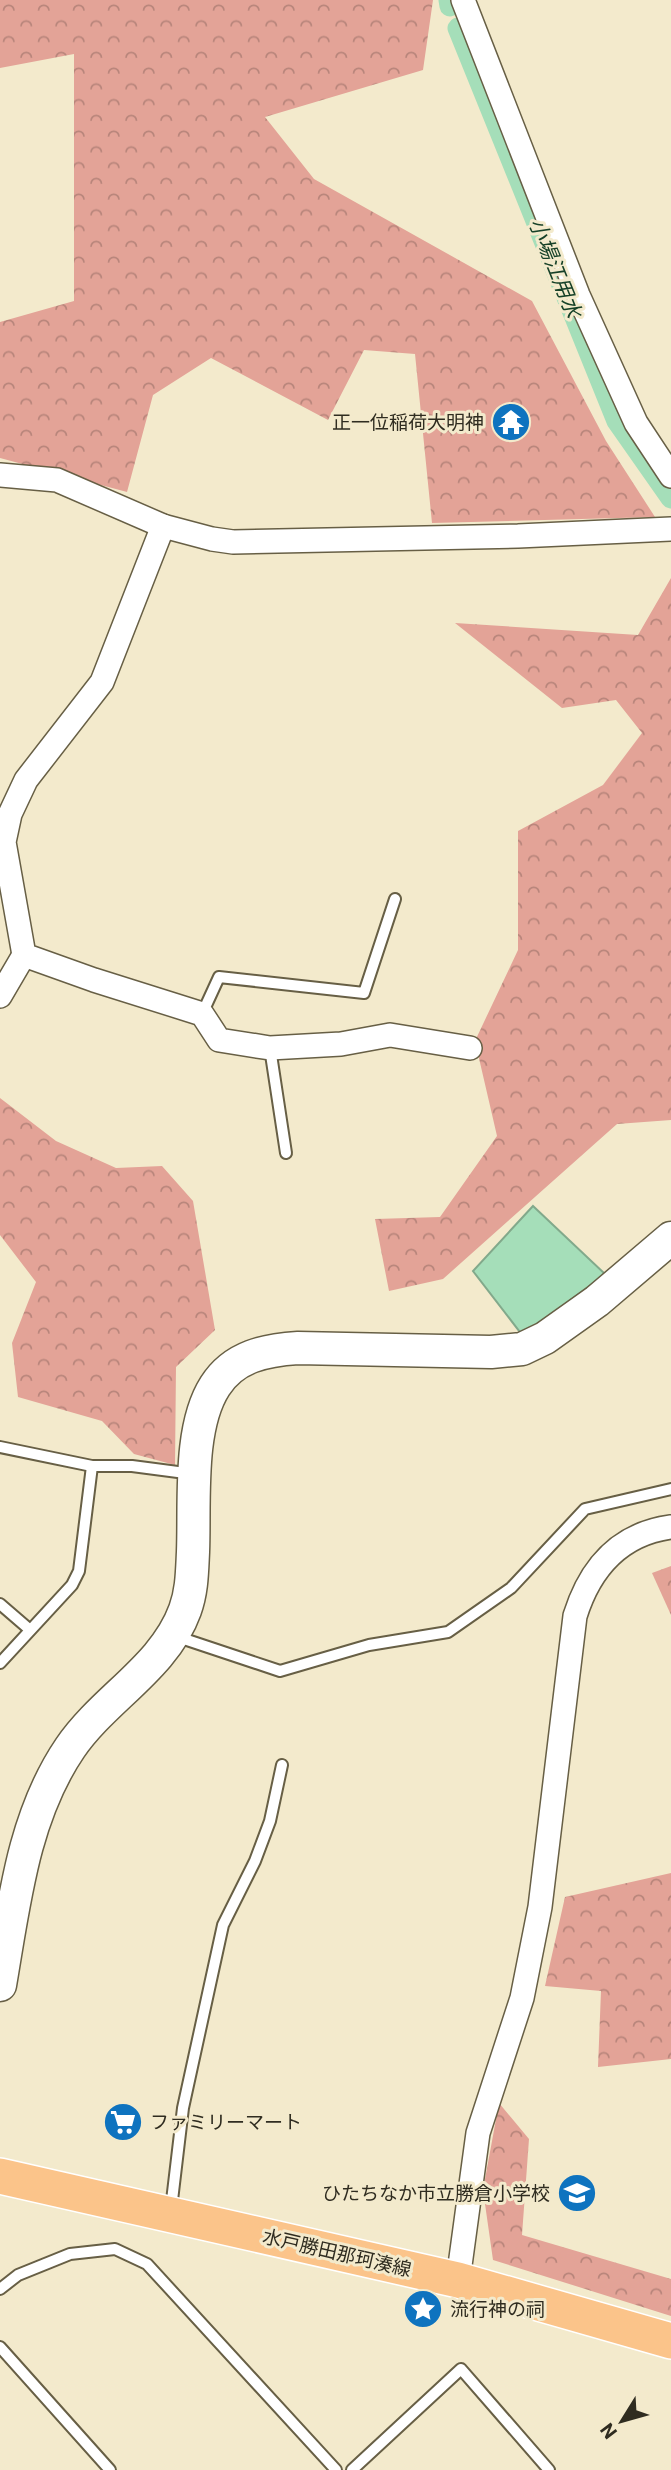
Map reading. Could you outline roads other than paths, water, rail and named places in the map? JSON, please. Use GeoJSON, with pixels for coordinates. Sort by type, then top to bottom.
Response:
{"type":"FeatureCollection","features":[{"type":"Feature","properties":{"kind":"main road","name":"水戸勝田那珂湊線"},"geometry":{"type":"LineString","coordinates":[[0,2176],[458,2280],[671,2341]]}},
{"type":"Feature","properties":{"kind":"street"},"geometry":{"type":"LineString","coordinates":[[460,6],[578,295],[636,423],[671,475]]}},
{"type":"Feature","properties":{"kind":"street"},"geometry":{"type":"LineString","coordinates":[[0,475],[57,480],[163,526],[212,539],[233,541],[518,536],[671,529]]}},
{"type":"Feature","properties":{"kind":"street"},"geometry":{"type":"LineString","coordinates":[[0,996],[24,955],[5,842],[5,812],[26,780],[102,682],[163,526]]}},
{"type":"Feature","properties":{"kind":"street"},"geometry":{"type":"LineString","coordinates":[[24,955],[202,1014],[219,1040],[270,1048],[341,1044],[390,1035],[470,1048]]}},
{"type":"Feature","properties":{"kind":"street"},"geometry":{"type":"LineString","coordinates":[[0,1985],[18,1877],[43,1797],[70,1748],[96,1715],[152,1664],[173,1635],[185,1610],[191,1584],[197,1439],[204,1404],[217,1382],[253,1354],[270,1350],[298,1348],[491,1352],[522,1349],[545,1338],[597,1301],[671,1238]]}},
{"type":"Feature","properties":{"kind":"street"},"geometry":{"type":"LineString","coordinates":[[458,2280],[478,2133],[522,1998],[540,1907],[575,1616],[583,1590],[615,1550],[639,1535],[671,1527]]}},
{"type":"Feature","properties":{"kind":"lane"},"geometry":{"type":"LineString","coordinates":[[202,1014],[219,977],[364,993],[396,899]]}},
{"type":"Feature","properties":{"kind":"lane"},"geometry":{"type":"LineString","coordinates":[[270,1048],[286,1153]]}},
{"type":"Feature","properties":{"kind":"lane"},"geometry":{"type":"LineString","coordinates":[[0,1447],[92,1466],[132,1466],[196,1475]]}},
{"type":"Feature","properties":{"kind":"lane"},"geometry":{"type":"LineString","coordinates":[[0,1663],[72,1585],[79,1571],[92,1466]]}},
{"type":"Feature","properties":{"kind":"lane"},"geometry":{"type":"LineString","coordinates":[[173,1635],[280,1671],[369,1645],[448,1632],[511,1588],[585,1509],[671,1489]]}},
{"type":"Feature","properties":{"kind":"lane"},"geometry":{"type":"LineString","coordinates":[[0,1604],[29,1629]]}},
{"type":"Feature","properties":{"kind":"lane"},"geometry":{"type":"LineString","coordinates":[[170,2215],[183,2108],[223,1925],[270,1821],[282,1765]]}},
{"type":"Feature","properties":{"kind":"lane"},"geometry":{"type":"LineString","coordinates":[[0,2289],[18,2275],[70,2254],[115,2249],[147,2264],[336,2470]]}},
{"type":"Feature","properties":{"kind":"lane"},"geometry":{"type":"LineString","coordinates":[[0,2347],[110,2470]]}},
{"type":"Feature","properties":{"kind":"lane"},"geometry":{"type":"LineString","coordinates":[[352,2470],[460,2369],[549,2470]]}},
{"type":"Feature","properties":{"kind":"waterway","name":"小場江用水"},"geometry":{"type":"LineString","coordinates":[[449,0],[450,6]]}},
{"type":"Feature","properties":{"kind":"waterway","name":"小場江用水"},"geometry":{"type":"LineString","coordinates":[[458,28],[617,421],[671,498]]}},
{"type":"Feature","properties":{"kind":"place","name":"正一位稲荷大明神"},"geometry":{"type":"Point","coordinates":[511,422]}},
{"type":"Feature","properties":{"kind":"place","name":"ファミリーマート"},"geometry":{"type":"Point","coordinates":[123,2122]}},
{"type":"Feature","properties":{"kind":"place","name":"ひたちなか市立勝倉小学校"},"geometry":{"type":"Point","coordinates":[577,2193]}},
{"type":"Feature","properties":{"kind":"place","name":"流行神の祠"},"geometry":{"type":"Point","coordinates":[423,2309]}}]}
